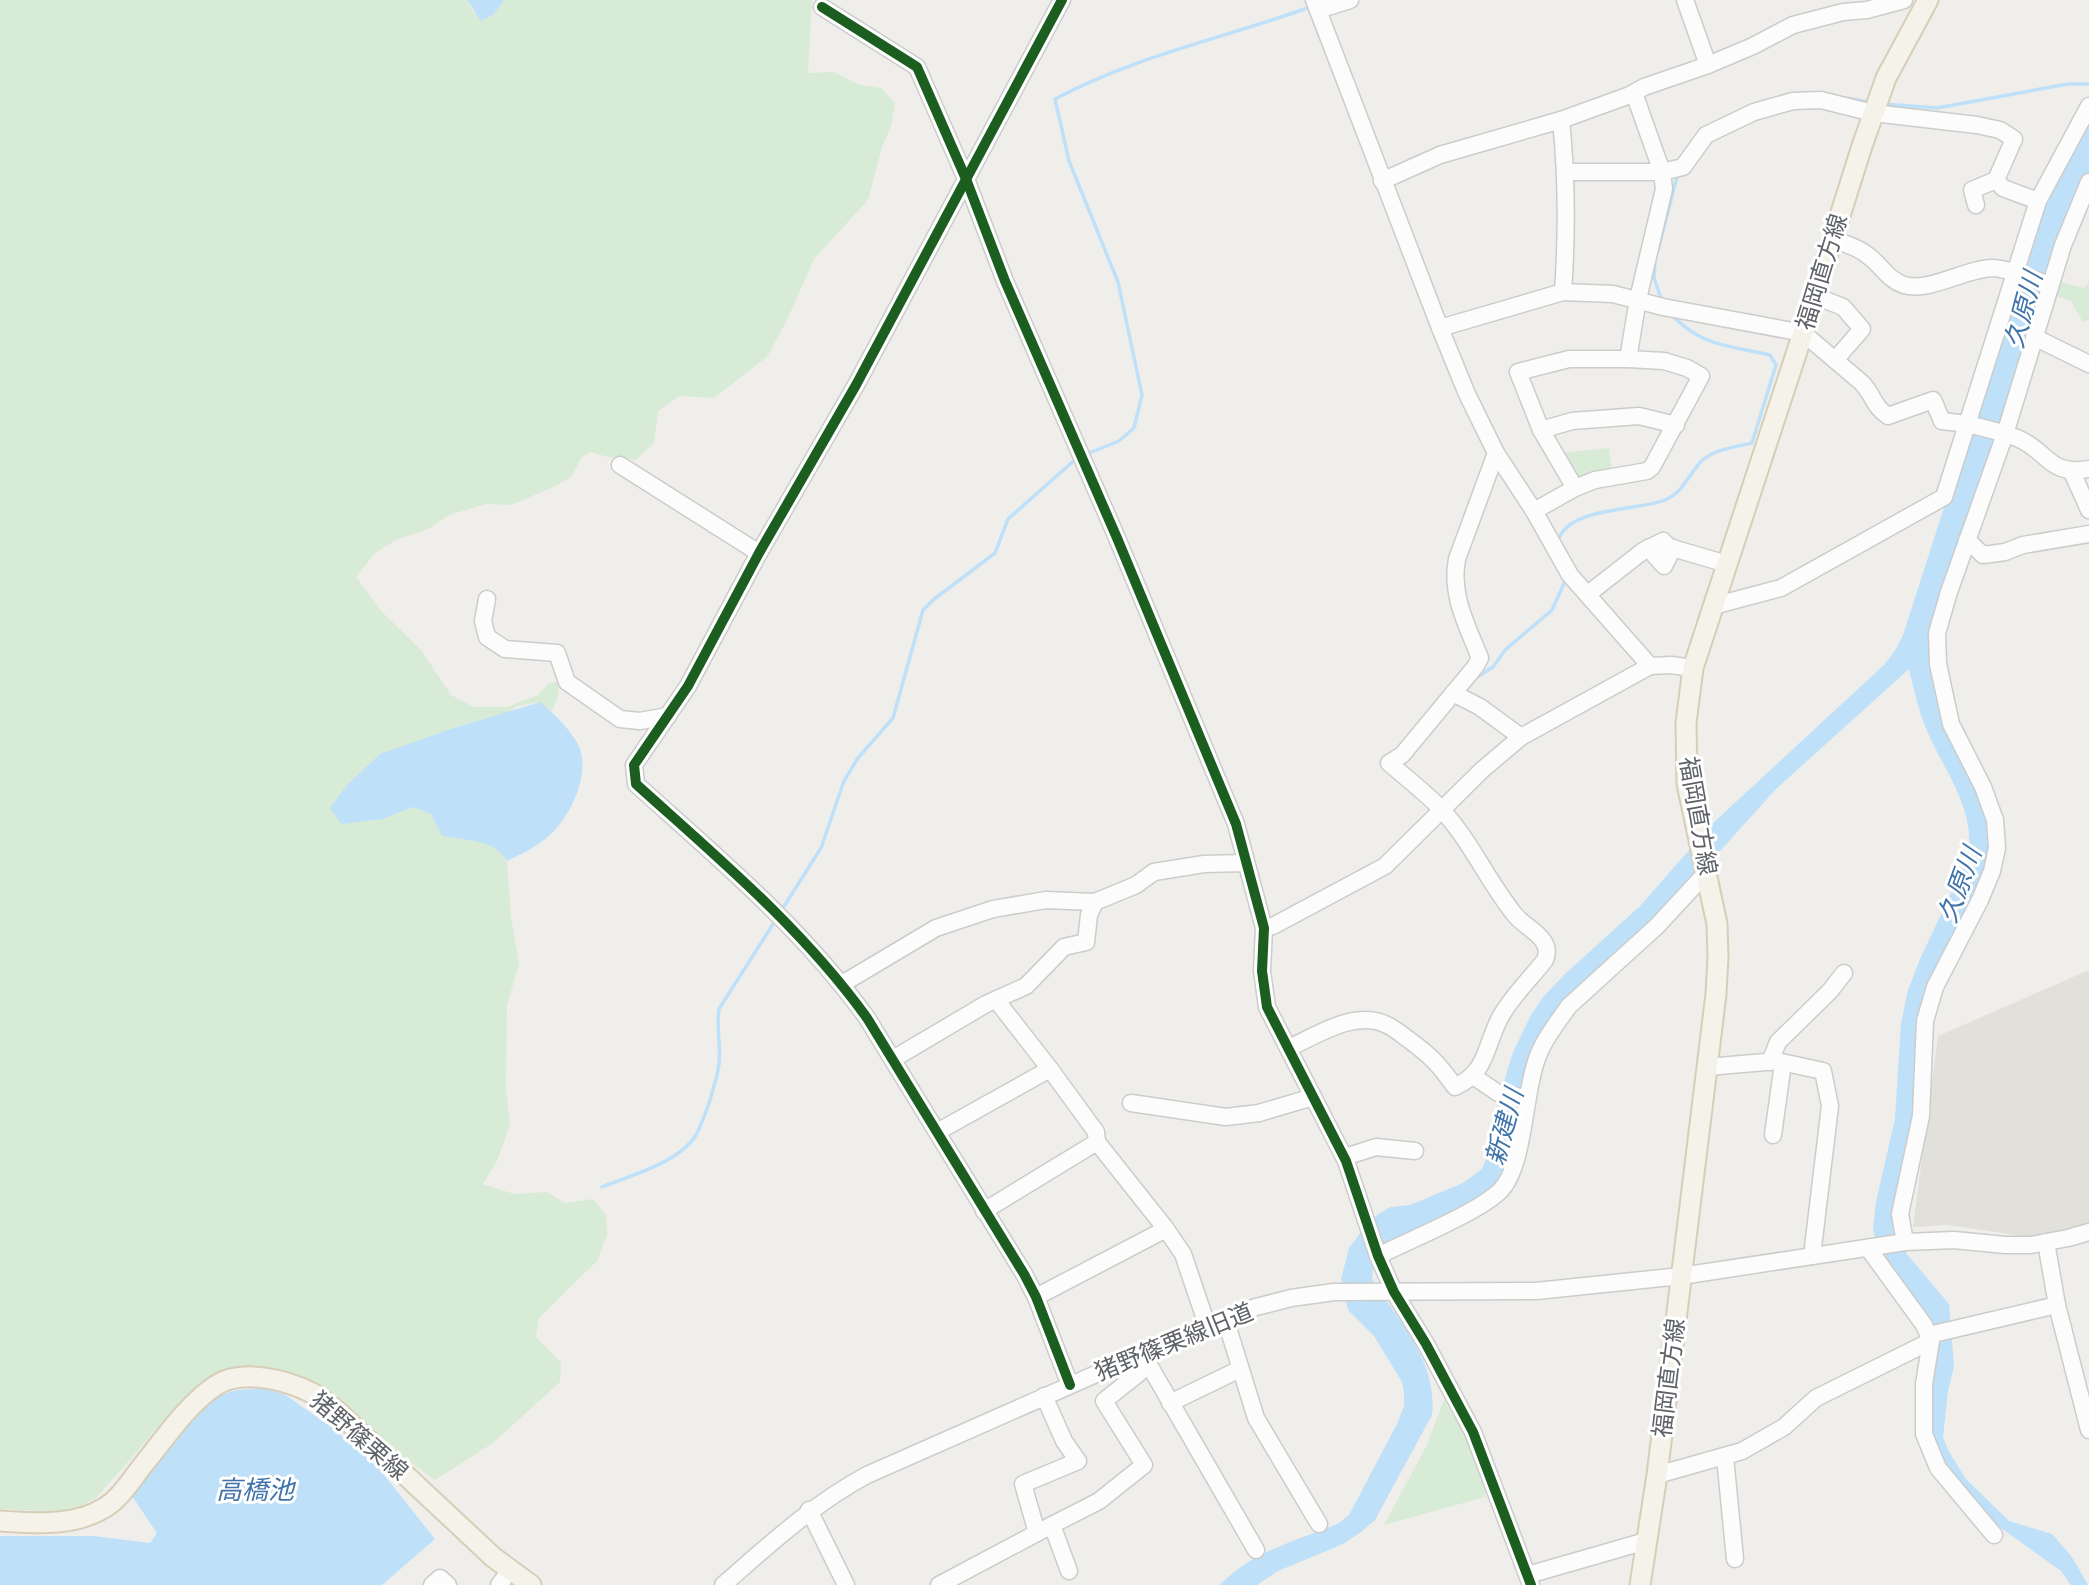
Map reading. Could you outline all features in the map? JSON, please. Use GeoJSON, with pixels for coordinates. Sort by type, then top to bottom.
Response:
{"type":"FeatureCollection","features":[{"type":"Feature","properties":{"kind":"main road","name":"福岡直方線"},"geometry":{"type":"LineString","coordinates":[[1640,1585],[1657,1475],[1718,957],[1717,924],[1687,783],[1687,711],[1693,668],[1873,113],[1916,1]]}},
{"type":"Feature","properties":{"kind":"main road","name":"猪野篠栗線"},"geometry":{"type":"LineString","coordinates":[[0,1521],[66,1522],[106,1508],[196,1401],[217,1384],[238,1377],[258,1378],[296,1386],[315,1394],[331,1406],[493,1557],[505,1577],[531,1585]]}},
{"type":"Feature","properties":{"kind":"street"},"geometry":{"type":"LineString","coordinates":[[1062,0],[856,385],[759,552],[688,686],[634,765],[636,784],[773,908],[842,984],[893,1059],[1035,1297],[1070,1385]]}},
{"type":"Feature","properties":{"kind":"street"},"geometry":{"type":"LineString","coordinates":[[1350,0],[1316,5],[1382,181],[1467,394],[1496,453],[1534,511],[1570,575],[1650,666]]}},
{"type":"Feature","properties":{"kind":"street"},"geometry":{"type":"LineString","coordinates":[[1685,0],[1708,65]]}},
{"type":"Feature","properties":{"kind":"street"},"geometry":{"type":"LineString","coordinates":[[1382,181],[1440,155],[1561,120],[1634,93],[1644,86],[1708,65],[1793,25],[1843,12],[1916,1]]}},
{"type":"Feature","properties":{"kind":"street"},"geometry":{"type":"LineString","coordinates":[[822,7],[917,67],[1236,824],[1264,928],[1262,971],[1266,1002],[1345,1157],[1378,1256],[1394,1292],[1426,1344],[1473,1432],[1529,1580],[1646,1541]]}},
{"type":"Feature","properties":{"kind":"street"},"geometry":{"type":"LineString","coordinates":[[1628,359],[1638,299],[1664,189],[1662,172],[1634,93]]}},
{"type":"Feature","properties":{"kind":"street"},"geometry":{"type":"LineString","coordinates":[[1567,172],[1662,172],[1684,167],[1688,157],[1706,135],[1754,112],[1793,101],[1821,100],[1873,113],[1977,125],[2000,130],[2014,139],[1996,180],[1972,190],[1976,205]]}},
{"type":"Feature","properties":{"kind":"street"},"geometry":{"type":"LineString","coordinates":[[1713,606],[1781,588],[1944,497],[2038,201],[2089,106]]}},
{"type":"Feature","properties":{"kind":"street"},"geometry":{"type":"LineString","coordinates":[[1561,120],[1567,172],[1563,292]]}},
{"type":"Feature","properties":{"kind":"street"},"geometry":{"type":"LineString","coordinates":[[1996,180],[2003,188],[2038,201]]}},
{"type":"Feature","properties":{"kind":"street"},"geometry":{"type":"LineString","coordinates":[[1905,1243],[1900,1214],[1921,1116],[1925,1021],[1935,987],[1993,871],[1997,848],[1995,820],[1983,787],[1951,724],[1938,664],[1937,633],[2005,435],[2049,285],[2089,182]]}},
{"type":"Feature","properties":{"kind":"street"},"geometry":{"type":"LineString","coordinates":[[1832,239],[1872,258],[1886,274],[1904,285],[1918,286],[1992,268],[2049,285]]}},
{"type":"Feature","properties":{"kind":"street"},"geometry":{"type":"LineString","coordinates":[[1440,328],[1563,292],[1613,294],[1663,307],[1803,333],[1863,383],[1875,407],[1888,416],[1933,400],[1942,421],[1968,423],[2029,444],[2050,463],[2072,471],[2089,469]]}},
{"type":"Feature","properties":{"kind":"street"},"geometry":{"type":"LineString","coordinates":[[1815,296],[1843,307],[1862,329],[1835,360]]}},
{"type":"Feature","properties":{"kind":"street"},"geometry":{"type":"LineString","coordinates":[[2034,337],[2089,364]]}},
{"type":"Feature","properties":{"kind":"street"},"geometry":{"type":"LineString","coordinates":[[1534,511],[1595,480],[1647,471],[1653,467],[1701,376],[1687,368],[1664,361],[1628,359],[1569,359],[1518,372],[1541,430],[1575,488]]}},
{"type":"Feature","properties":{"kind":"street"},"geometry":{"type":"LineString","coordinates":[[1541,430],[1572,421],[1639,416],[1675,425]]}},
{"type":"Feature","properties":{"kind":"street"},"geometry":{"type":"LineString","coordinates":[[1289,1048],[1335,1026],[1366,1020],[1376,1021],[1387,1025],[1437,1061],[1455,1087],[1474,1076],[1490,1046],[1494,1028],[1502,1013],[1548,953],[1539,936],[1516,918],[1442,810],[1389,763],[1402,755],[1480,658],[1457,599],[1453,578],[1457,559],[1496,453]]}},
{"type":"Feature","properties":{"kind":"street"},"geometry":{"type":"LineString","coordinates":[[620,465],[759,552]]}},
{"type":"Feature","properties":{"kind":"street"},"geometry":{"type":"LineString","coordinates":[[2072,471],[2089,510]]}},
{"type":"Feature","properties":{"kind":"street"},"geometry":{"type":"LineString","coordinates":[[1967,540],[1983,555],[2089,534]]}},
{"type":"Feature","properties":{"kind":"street"},"geometry":{"type":"LineString","coordinates":[[1588,594],[1648,548],[1663,541],[1673,548],[1727,564]]}},
{"type":"Feature","properties":{"kind":"street"},"geometry":{"type":"LineString","coordinates":[[487,598],[484,621],[487,637],[505,649],[557,653],[567,682],[620,719],[640,722],[668,716]]}},
{"type":"Feature","properties":{"kind":"street"},"geometry":{"type":"LineString","coordinates":[[1264,928],[1273,926],[1385,866],[1482,769],[1521,737],[1650,666],[1693,668]]}},
{"type":"Feature","properties":{"kind":"street"},"geometry":{"type":"LineString","coordinates":[[1453,693],[1480,707],[1521,737]]}},
{"type":"Feature","properties":{"kind":"street"},"geometry":{"type":"LineString","coordinates":[[842,984],[936,928],[993,909],[1046,900],[1095,902],[1136,885],[1153,872],[1204,863],[1246,863]]}},
{"type":"Feature","properties":{"kind":"street"},"geometry":{"type":"LineString","coordinates":[[1378,1256],[1474,1208],[1500,1190],[1510,1175],[1522,1133],[1526,1098],[1540,1051],[1569,1006],[1657,926],[1707,872]]}},
{"type":"Feature","properties":{"kind":"street"},"geometry":{"type":"LineString","coordinates":[[893,1059],[986,1004],[1026,986],[1064,947],[1086,942],[1089,915],[1095,902]]}},
{"type":"Feature","properties":{"kind":"street"},"geometry":{"type":"LineString","coordinates":[[1773,1135],[1778,1042],[1844,973]]}},
{"type":"Feature","properties":{"kind":"street"},"geometry":{"type":"LineString","coordinates":[[997,1001],[1051,1069],[1096,1132],[1097,1142],[1183,1254],[1208,1325]]}},
{"type":"Feature","properties":{"kind":"street"},"geometry":{"type":"LineString","coordinates":[[1707,1067],[1777,1062],[1823,1070],[1830,1106],[1812,1256]]}},
{"type":"Feature","properties":{"kind":"street"},"geometry":{"type":"LineString","coordinates":[[937,1132],[1051,1069]]}},
{"type":"Feature","properties":{"kind":"street"},"geometry":{"type":"LineString","coordinates":[[1474,1076],[1498,1093],[1526,1098]]}},
{"type":"Feature","properties":{"kind":"street"},"geometry":{"type":"LineString","coordinates":[[1131,1103],[1226,1117],[1259,1113],[1313,1097]]}},
{"type":"Feature","properties":{"kind":"street"},"geometry":{"type":"LineString","coordinates":[[984,1211],[1097,1142]]}},
{"type":"Feature","properties":{"kind":"street"},"geometry":{"type":"LineString","coordinates":[[1345,1157],[1376,1147],[1415,1151]]}},
{"type":"Feature","properties":{"kind":"street"},"geometry":{"type":"LineString","coordinates":[[1035,1297],[1166,1229]]}},
{"type":"Feature","properties":{"kind":"street","name":"猪野篠栗線旧道"},"geometry":{"type":"LineString","coordinates":[[723,1585],[809,1510],[842,1488],[891,1463],[1070,1385],[1145,1359],[1208,1325],[1291,1298],[1334,1292],[1536,1291],[1681,1276],[1905,1243],[1954,1240],[2005,1245],[2046,1242],[2089,1231]]}},
{"type":"Feature","properties":{"kind":"street"},"geometry":{"type":"LineString","coordinates":[[2046,1242],[2057,1305],[2088,1424]]}},
{"type":"Feature","properties":{"kind":"street"},"geometry":{"type":"LineString","coordinates":[[1871,1247],[1930,1338],[1924,1384],[1924,1434],[1938,1468],[1994,1535]]}},
{"type":"Feature","properties":{"kind":"street"},"geometry":{"type":"LineString","coordinates":[[1657,1475],[1742,1451],[1784,1427],[1816,1398],[1930,1338],[1956,1329],[2057,1305]]}},
{"type":"Feature","properties":{"kind":"street"},"geometry":{"type":"LineString","coordinates":[[1225,1318],[1256,1418],[1319,1524]]}},
{"type":"Feature","properties":{"kind":"street"},"geometry":{"type":"LineString","coordinates":[[939,1585],[1099,1501],[1144,1465],[1104,1401],[1145,1359],[1256,1550]]}},
{"type":"Feature","properties":{"kind":"street"},"geometry":{"type":"LineString","coordinates":[[1170,1403],[1240,1369]]}},
{"type":"Feature","properties":{"kind":"street"},"geometry":{"type":"LineString","coordinates":[[1044,1396],[1064,1441],[1078,1461],[1023,1484],[1044,1529],[1069,1571]]}},
{"type":"Feature","properties":{"kind":"street"},"geometry":{"type":"LineString","coordinates":[[1725,1457],[1735,1559]]}},
{"type":"Feature","properties":{"kind":"street"},"geometry":{"type":"LineString","coordinates":[[809,1510],[846,1585]]}},
{"type":"Feature","properties":{"kind":"street"},"geometry":{"type":"LineString","coordinates":[[432,1585],[440,1578],[448,1585]]}},
{"type":"Feature","properties":{"kind":"shaded area"},"geometry":{"type":"Polygon","coordinates":[[[2089,970],[2089,1223],[2058,1234],[2029,1237],[1948,1225],[1913,1227],[1938,1036],[2089,970]]]}},
{"type":"Feature","properties":{"kind":"green space"},"geometry":{"type":"Polygon","coordinates":[[[0,0],[467,0],[474,13],[494,14],[504,0],[812,0],[808,73],[834,72],[857,84],[881,88],[895,103],[891,126],[882,147],[868,200],[814,259],[767,357],[714,398],[680,396],[658,411],[654,443],[636,460],[590,452],[581,458],[572,476],[556,486],[511,505],[486,504],[449,515],[428,529],[396,540],[375,553],[356,577],[381,611],[421,650],[451,695],[474,707],[507,707],[538,695],[548,684],[559,681],[558,697],[552,711],[539,702],[517,706],[383,819],[413,807],[431,814],[442,836],[488,843],[502,852],[507,861],[511,917],[519,964],[507,1005],[506,1090],[510,1125],[497,1161],[483,1184],[514,1194],[547,1192],[565,1203],[593,1199],[606,1215],[607,1235],[597,1261],[539,1318],[536,1337],[561,1363],[560,1382],[493,1443],[435,1480],[367,1431],[315,1383],[279,1369],[248,1369],[221,1371],[179,1404],[96,1498],[69,1512],[0,1509],[0,0]]]}},
{"type":"Feature","properties":{"kind":"green space"},"geometry":{"type":"Polygon","coordinates":[[[2089,280],[2089,320],[2083,322],[2071,301],[2051,294],[2055,281],[2085,288],[2089,280]]]}},
{"type":"Feature","properties":{"kind":"green space"},"geometry":{"type":"Polygon","coordinates":[[[1609,448],[1612,471],[1575,479],[1561,453],[1609,448]]]}},
{"type":"Feature","properties":{"kind":"green space"},"geometry":{"type":"Polygon","coordinates":[[[1444,1400],[1467,1439],[1486,1488],[1485,1497],[1384,1525],[1426,1447],[1444,1400]]]}},
{"type":"Feature","properties":{"kind":"water"},"geometry":{"type":"Polygon","coordinates":[[[467,0],[504,0],[494,14],[481,21],[467,0]]]}},
{"type":"Feature","properties":{"kind":"water"},"geometry":{"type":"Polygon","coordinates":[[[2089,114],[2089,172],[2046,271],[2025,352],[1932,631],[1929,654],[1934,684],[1985,805],[1991,847],[1983,874],[1921,1012],[1916,1108],[1897,1228],[1906,1253],[1949,1304],[1954,1367],[1948,1391],[1943,1437],[1948,1450],[1965,1478],[2009,1521],[2052,1534],[2072,1557],[2088,1585],[2071,1585],[2061,1571],[1987,1518],[1944,1465],[1932,1441],[1930,1421],[1936,1345],[1880,1258],[1873,1229],[1876,1202],[1895,1119],[1901,1023],[1908,990],[1968,857],[1969,838],[1962,804],[1923,721],[1909,669],[1776,789],[1619,955],[1552,1015],[1536,1039],[1504,1179],[1481,1200],[1385,1247],[1373,1270],[1372,1279],[1423,1360],[1432,1395],[1432,1415],[1375,1520],[1343,1544],[1278,1571],[1257,1585],[1220,1585],[1232,1573],[1260,1555],[1339,1523],[1349,1515],[1404,1406],[1402,1382],[1374,1336],[1348,1310],[1341,1279],[1349,1248],[1371,1219],[1390,1207],[1410,1205],[1463,1183],[1482,1169],[1489,1153],[1496,1108],[1513,1052],[1543,997],[1640,906],[1712,824],[1884,665],[1896,649],[1903,635],[2044,197],[2089,114]]]}},
{"type":"Feature","properties":{"kind":"water"},"geometry":{"type":"Polygon","coordinates":[[[540,702],[575,739],[581,752],[582,773],[572,805],[560,824],[543,841],[520,855],[507,861],[495,848],[487,844],[442,836],[431,814],[413,807],[383,819],[341,824],[330,808],[347,785],[380,754],[540,702]]]}},
{"type":"Feature","properties":{"kind":"water","name":"高橋池"},"geometry":{"type":"Polygon","coordinates":[[[260,1388],[284,1394],[331,1427],[377,1466],[435,1539],[382,1585],[0,1585],[0,1536],[94,1536],[150,1543],[157,1533],[132,1496],[176,1435],[204,1407],[233,1391],[260,1388]]]}},
{"type":"Feature","properties":{"kind":"waterway"},"geometry":{"type":"LineString","coordinates":[[1084,455],[1119,441],[1134,428],[1142,395],[1118,282],[1069,161],[1055,99],[1148,59],[1310,7]]}},
{"type":"Feature","properties":{"kind":"waterway"},"geometry":{"type":"LineString","coordinates":[[1884,104],[1937,108],[2068,84],[2089,84]]}},
{"type":"Feature","properties":{"kind":"waterway"},"geometry":{"type":"LineString","coordinates":[[1839,97],[1869,102]]}},
{"type":"Feature","properties":{"kind":"waterway"},"geometry":{"type":"LineString","coordinates":[[1658,250],[1678,173]]}},
{"type":"Feature","properties":{"kind":"waterway"},"geometry":{"type":"LineString","coordinates":[[1655,261],[1654,278],[1662,301]]}},
{"type":"Feature","properties":{"kind":"waterway"},"geometry":{"type":"LineString","coordinates":[[1558,541],[1564,530],[1575,521],[1671,497],[1703,460],[1723,450],[1752,443],[1776,365],[1770,355],[1704,339],[1670,313]]}},
{"type":"Feature","properties":{"kind":"waterway"},"geometry":{"type":"LineString","coordinates":[[781,911],[821,848],[844,781],[858,758],[893,718],[923,610],[995,553],[1008,519],[1077,458]]}},
{"type":"Feature","properties":{"kind":"waterway"},"geometry":{"type":"LineString","coordinates":[[1477,677],[1493,667],[1505,650],[1552,610],[1566,579]]}},
{"type":"Feature","properties":{"kind":"waterway"},"geometry":{"type":"LineString","coordinates":[[602,1187],[666,1161],[688,1145],[696,1135],[718,1073],[719,1009],[775,921]]}},
{"type":"Feature","properties":{"kind":"cycle path"},"geometry":{"type":"LineString","coordinates":[[1062,0],[856,385],[759,553],[688,686],[634,765],[636,784],[787,924],[842,985],[867,1018],[1024,1274],[1036,1297],[1070,1385]]}},
{"type":"Feature","properties":{"kind":"cycle path"},"geometry":{"type":"LineString","coordinates":[[822,7],[917,67],[1236,824],[1264,928],[1262,971],[1267,1007],[1346,1161],[1378,1256],[1394,1292],[1426,1344],[1473,1432],[1531,1585]]}},
{"type":"Feature","properties":{"kind":"water label","name":"久原川"},"geometry":{"type":"Point","coordinates":[2024,310]}},
{"type":"Feature","properties":{"kind":"water label","name":"久原川"},"geometry":{"type":"Point","coordinates":[1960,885]}},
{"type":"Feature","properties":{"kind":"water label","name":"新建川"},"geometry":{"type":"Point","coordinates":[1505,1127]}}]}
